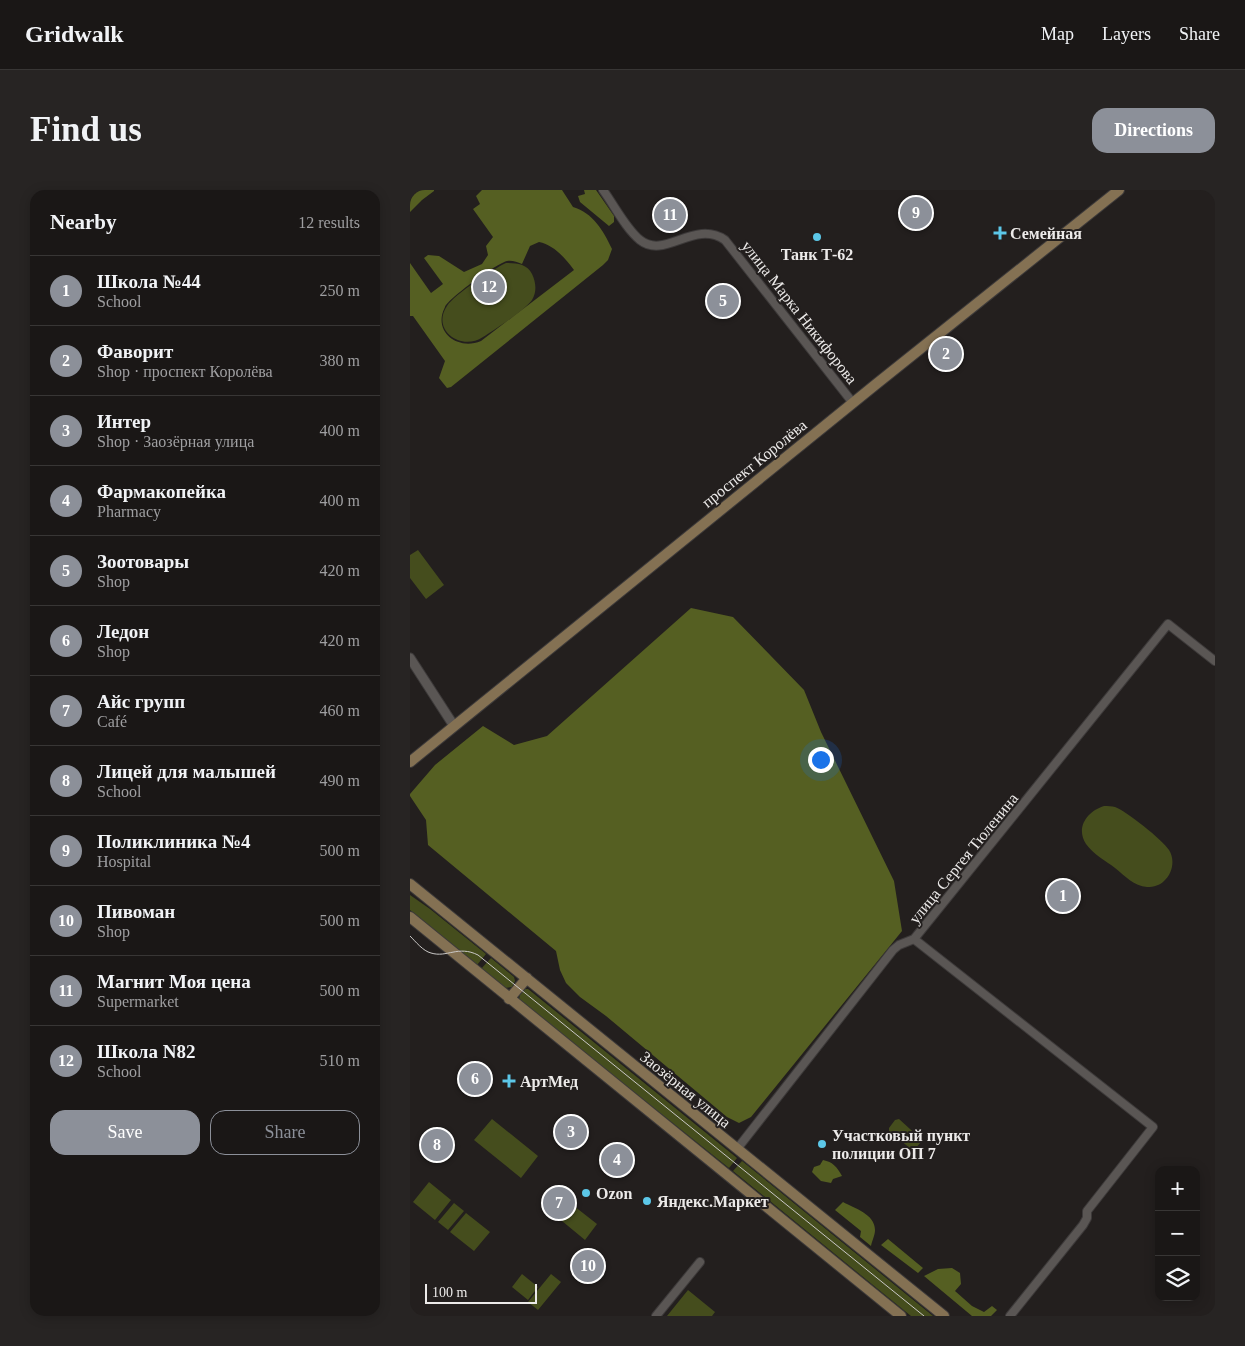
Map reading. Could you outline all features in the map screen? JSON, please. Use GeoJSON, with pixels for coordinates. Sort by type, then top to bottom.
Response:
{"type":"FeatureCollection","features":[{"type":"Feature","properties":{"kind":"main road","name":"проспект Королёва"},"geometry":{"type":"LineString","coordinates":[[410,762],[853,402],[1119,190]]}},
{"type":"Feature","properties":{"kind":"main road","name":"Заозёрная улица"},"geometry":{"type":"LineString","coordinates":[[410,884],[944,1316]]}},
{"type":"Feature","properties":{"kind":"main road"},"geometry":{"type":"LineString","coordinates":[[410,918],[901,1316]]}},
{"type":"Feature","properties":{"kind":"main road"},"geometry":{"type":"LineString","coordinates":[[509,999],[527,978]]}},
{"type":"Feature","properties":{"kind":"street","name":"улица Марка Никифорова"},"geometry":{"type":"LineString","coordinates":[[603,190],[634,234],[643,242],[659,245],[669,244],[696,234],[705,233],[716,235],[725,240],[853,402]]}},
{"type":"Feature","properties":{"kind":"street","name":"улица Сергея Тюленина"},"geometry":{"type":"LineString","coordinates":[[737,1149],[893,950],[899,945],[914,939],[1168,624],[1215,661]]}},
{"type":"Feature","properties":{"kind":"street"},"geometry":{"type":"LineString","coordinates":[[410,658],[454,726]]}},
{"type":"Feature","properties":{"kind":"street"},"geometry":{"type":"LineString","coordinates":[[914,939],[1153,1127],[1087,1211],[1087,1218],[1083,1226],[1010,1316]]}},
{"type":"Feature","properties":{"kind":"street"},"geometry":{"type":"LineString","coordinates":[[656,1316],[700,1262]]}},
{"type":"Feature","properties":{"kind":"green space"},"geometry":{"type":"Polygon","coordinates":[[[410,190],[434,190],[434,191],[410,212],[410,190]]]}},
{"type":"Feature","properties":{"kind":"green space"},"geometry":{"type":"Polygon","coordinates":[[[482,190],[562,190],[573,207],[586,213],[597,223],[612,249],[608,260],[603,265],[451,387],[447,388],[439,378],[445,361],[413,316],[410,316],[410,263],[431,293],[443,284],[424,258],[428,255],[439,256],[464,272],[482,264],[488,255],[486,246],[493,237],[473,209],[480,204],[476,196],[482,190]],[[539,242],[530,246],[522,264],[507,261],[484,274],[448,303],[442,316],[442,324],[450,337],[464,343],[481,341],[574,270],[559,253],[539,242]]]}},
{"type":"Feature","properties":{"kind":"green space"},"geometry":{"type":"Polygon","coordinates":[[[584,190],[596,190],[614,216],[614,222],[609,226],[580,202],[578,196],[585,194],[584,190]]]}},
{"type":"Feature","properties":{"kind":"green space"},"geometry":{"type":"Polygon","coordinates":[[[506,263],[521,265],[530,271],[535,284],[535,294],[532,300],[509,320],[474,341],[465,342],[450,336],[445,330],[443,323],[443,315],[447,306],[466,289],[506,263]]]}},
{"type":"Feature","properties":{"kind":"green space"},"geometry":{"type":"Polygon","coordinates":[[[418,550],[444,585],[426,599],[410,578],[410,555],[418,550]]]}},
{"type":"Feature","properties":{"kind":"green space"},"geometry":{"type":"Polygon","coordinates":[[[691,608],[733,617],[804,690],[821,732],[894,881],[902,931],[751,1117],[739,1123],[727,1117],[606,1016],[580,997],[566,983],[560,970],[556,951],[428,845],[426,820],[410,796],[435,765],[483,726],[514,745],[547,736],[691,608]]]}},
{"type":"Feature","properties":{"kind":"green space"},"geometry":{"type":"Polygon","coordinates":[[[1104,806],[1115,807],[1127,814],[1152,833],[1169,850],[1172,866],[1167,878],[1157,886],[1138,885],[1096,854],[1086,844],[1082,832],[1085,820],[1098,808],[1104,806]]]}},
{"type":"Feature","properties":{"kind":"green space"},"geometry":{"type":"Polygon","coordinates":[[[410,895],[486,954],[477,965],[410,910],[410,895]]]}},
{"type":"Feature","properties":{"kind":"green space"},"geometry":{"type":"Polygon","coordinates":[[[491,958],[514,977],[515,981],[512,987],[505,988],[481,969],[491,958]]]}},
{"type":"Feature","properties":{"kind":"green space"},"geometry":{"type":"Polygon","coordinates":[[[528,989],[737,1158],[729,1168],[519,1000],[520,993],[528,989]]]}},
{"type":"Feature","properties":{"kind":"green space"},"geometry":{"type":"Polygon","coordinates":[[[492,1119],[538,1156],[521,1178],[474,1140],[492,1119]]]}},
{"type":"Feature","properties":{"kind":"green space"},"geometry":{"type":"Polygon","coordinates":[[[899,1119],[921,1139],[921,1142],[914,1150],[889,1131],[895,1120],[899,1119]]]}},
{"type":"Feature","properties":{"kind":"green space"},"geometry":{"type":"Polygon","coordinates":[[[823,1160],[834,1165],[842,1176],[833,1179],[831,1183],[821,1181],[812,1172],[814,1167],[820,1165],[823,1160]]]}},
{"type":"Feature","properties":{"kind":"green space"},"geometry":{"type":"Polygon","coordinates":[[[742,1161],[933,1316],[911,1316],[733,1171],[742,1161]]]}},
{"type":"Feature","properties":{"kind":"green space"},"geometry":{"type":"Polygon","coordinates":[[[429,1182],[451,1200],[435,1220],[413,1202],[429,1182]]]}},
{"type":"Feature","properties":{"kind":"green space"},"geometry":{"type":"Polygon","coordinates":[[[843,1202],[863,1212],[872,1220],[875,1234],[871,1246],[860,1237],[861,1231],[835,1210],[843,1202]]]}},
{"type":"Feature","properties":{"kind":"green space"},"geometry":{"type":"Polygon","coordinates":[[[454,1203],[464,1211],[448,1230],[438,1222],[454,1203]]]}},
{"type":"Feature","properties":{"kind":"green space"},"geometry":{"type":"Polygon","coordinates":[[[574,1206],[597,1224],[585,1240],[562,1221],[574,1206]]]}},
{"type":"Feature","properties":{"kind":"green space"},"geometry":{"type":"Polygon","coordinates":[[[466,1213],[490,1232],[474,1251],[450,1232],[466,1213]]]}},
{"type":"Feature","properties":{"kind":"green space"},"geometry":{"type":"Polygon","coordinates":[[[888,1239],[923,1268],[918,1273],[881,1245],[888,1239]]]}},
{"type":"Feature","properties":{"kind":"green space"},"geometry":{"type":"Polygon","coordinates":[[[952,1268],[960,1273],[961,1284],[955,1291],[972,1306],[984,1312],[992,1306],[997,1310],[991,1316],[972,1316],[924,1276],[938,1269],[952,1268]]]}},
{"type":"Feature","properties":{"kind":"green space"},"geometry":{"type":"Polygon","coordinates":[[[522,1274],[538,1287],[528,1300],[512,1287],[522,1274]]]}},
{"type":"Feature","properties":{"kind":"green space"},"geometry":{"type":"Polygon","coordinates":[[[551,1274],[561,1282],[538,1310],[528,1302],[551,1274]]]}},
{"type":"Feature","properties":{"kind":"green space"},"geometry":{"type":"Polygon","coordinates":[[[688,1290],[715,1312],[712,1316],[667,1316],[688,1290]]]}},
{"type":"Feature","properties":{"kind":"tram line"},"geometry":{"type":"LineString","coordinates":[[410,936],[422,948],[431,953],[442,954],[464,951],[478,955],[924,1316]]}},
{"type":"Feature","properties":{"kind":"place","name":"Поликлиника №4"},"geometry":{"type":"Point","coordinates":[916,213]}},
{"type":"Feature","properties":{"kind":"place","name":"Магнит Моя цена"},"geometry":{"type":"Point","coordinates":[670,215]}},
{"type":"Feature","properties":{"kind":"place","name":"Семейная"},"geometry":{"type":"Point","coordinates":[1000,233]}},
{"type":"Feature","properties":{"kind":"place","name":"Танк Т-62"},"geometry":{"type":"Point","coordinates":[817,237]}},
{"type":"Feature","properties":{"kind":"place","name":"Школа N82"},"geometry":{"type":"Point","coordinates":[489,287]}},
{"type":"Feature","properties":{"kind":"place","name":"Зоотовары"},"geometry":{"type":"Point","coordinates":[723,301]}},
{"type":"Feature","properties":{"kind":"place","name":"Фаворит"},"geometry":{"type":"Point","coordinates":[946,354]}},
{"type":"Feature","properties":{"kind":"place","name":"Школа №44"},"geometry":{"type":"Point","coordinates":[1063,896]}},
{"type":"Feature","properties":{"kind":"place","name":"Ледон"},"geometry":{"type":"Point","coordinates":[475,1079]}},
{"type":"Feature","properties":{"kind":"place","name":"АртМед"},"geometry":{"type":"Point","coordinates":[509,1081]}},
{"type":"Feature","properties":{"kind":"place","name":"Интер"},"geometry":{"type":"Point","coordinates":[571,1132]}},
{"type":"Feature","properties":{"kind":"place","name":"Участковый пункт полиции ОП 7"},"geometry":{"type":"Point","coordinates":[822,1144]}},
{"type":"Feature","properties":{"kind":"place","name":"Лицей для малышей"},"geometry":{"type":"Point","coordinates":[437,1145]}},
{"type":"Feature","properties":{"kind":"place","name":"Фармакопейка"},"geometry":{"type":"Point","coordinates":[617,1160]}},
{"type":"Feature","properties":{"kind":"place","name":"Ozon"},"geometry":{"type":"Point","coordinates":[586,1193]}},
{"type":"Feature","properties":{"kind":"place","name":"Яндекс.Маркет"},"geometry":{"type":"Point","coordinates":[647,1201]}},
{"type":"Feature","properties":{"kind":"place","name":"Айс групп"},"geometry":{"type":"Point","coordinates":[559,1203]}},
{"type":"Feature","properties":{"kind":"place","name":"Пивоман"},"geometry":{"type":"Point","coordinates":[588,1266]}}]}
